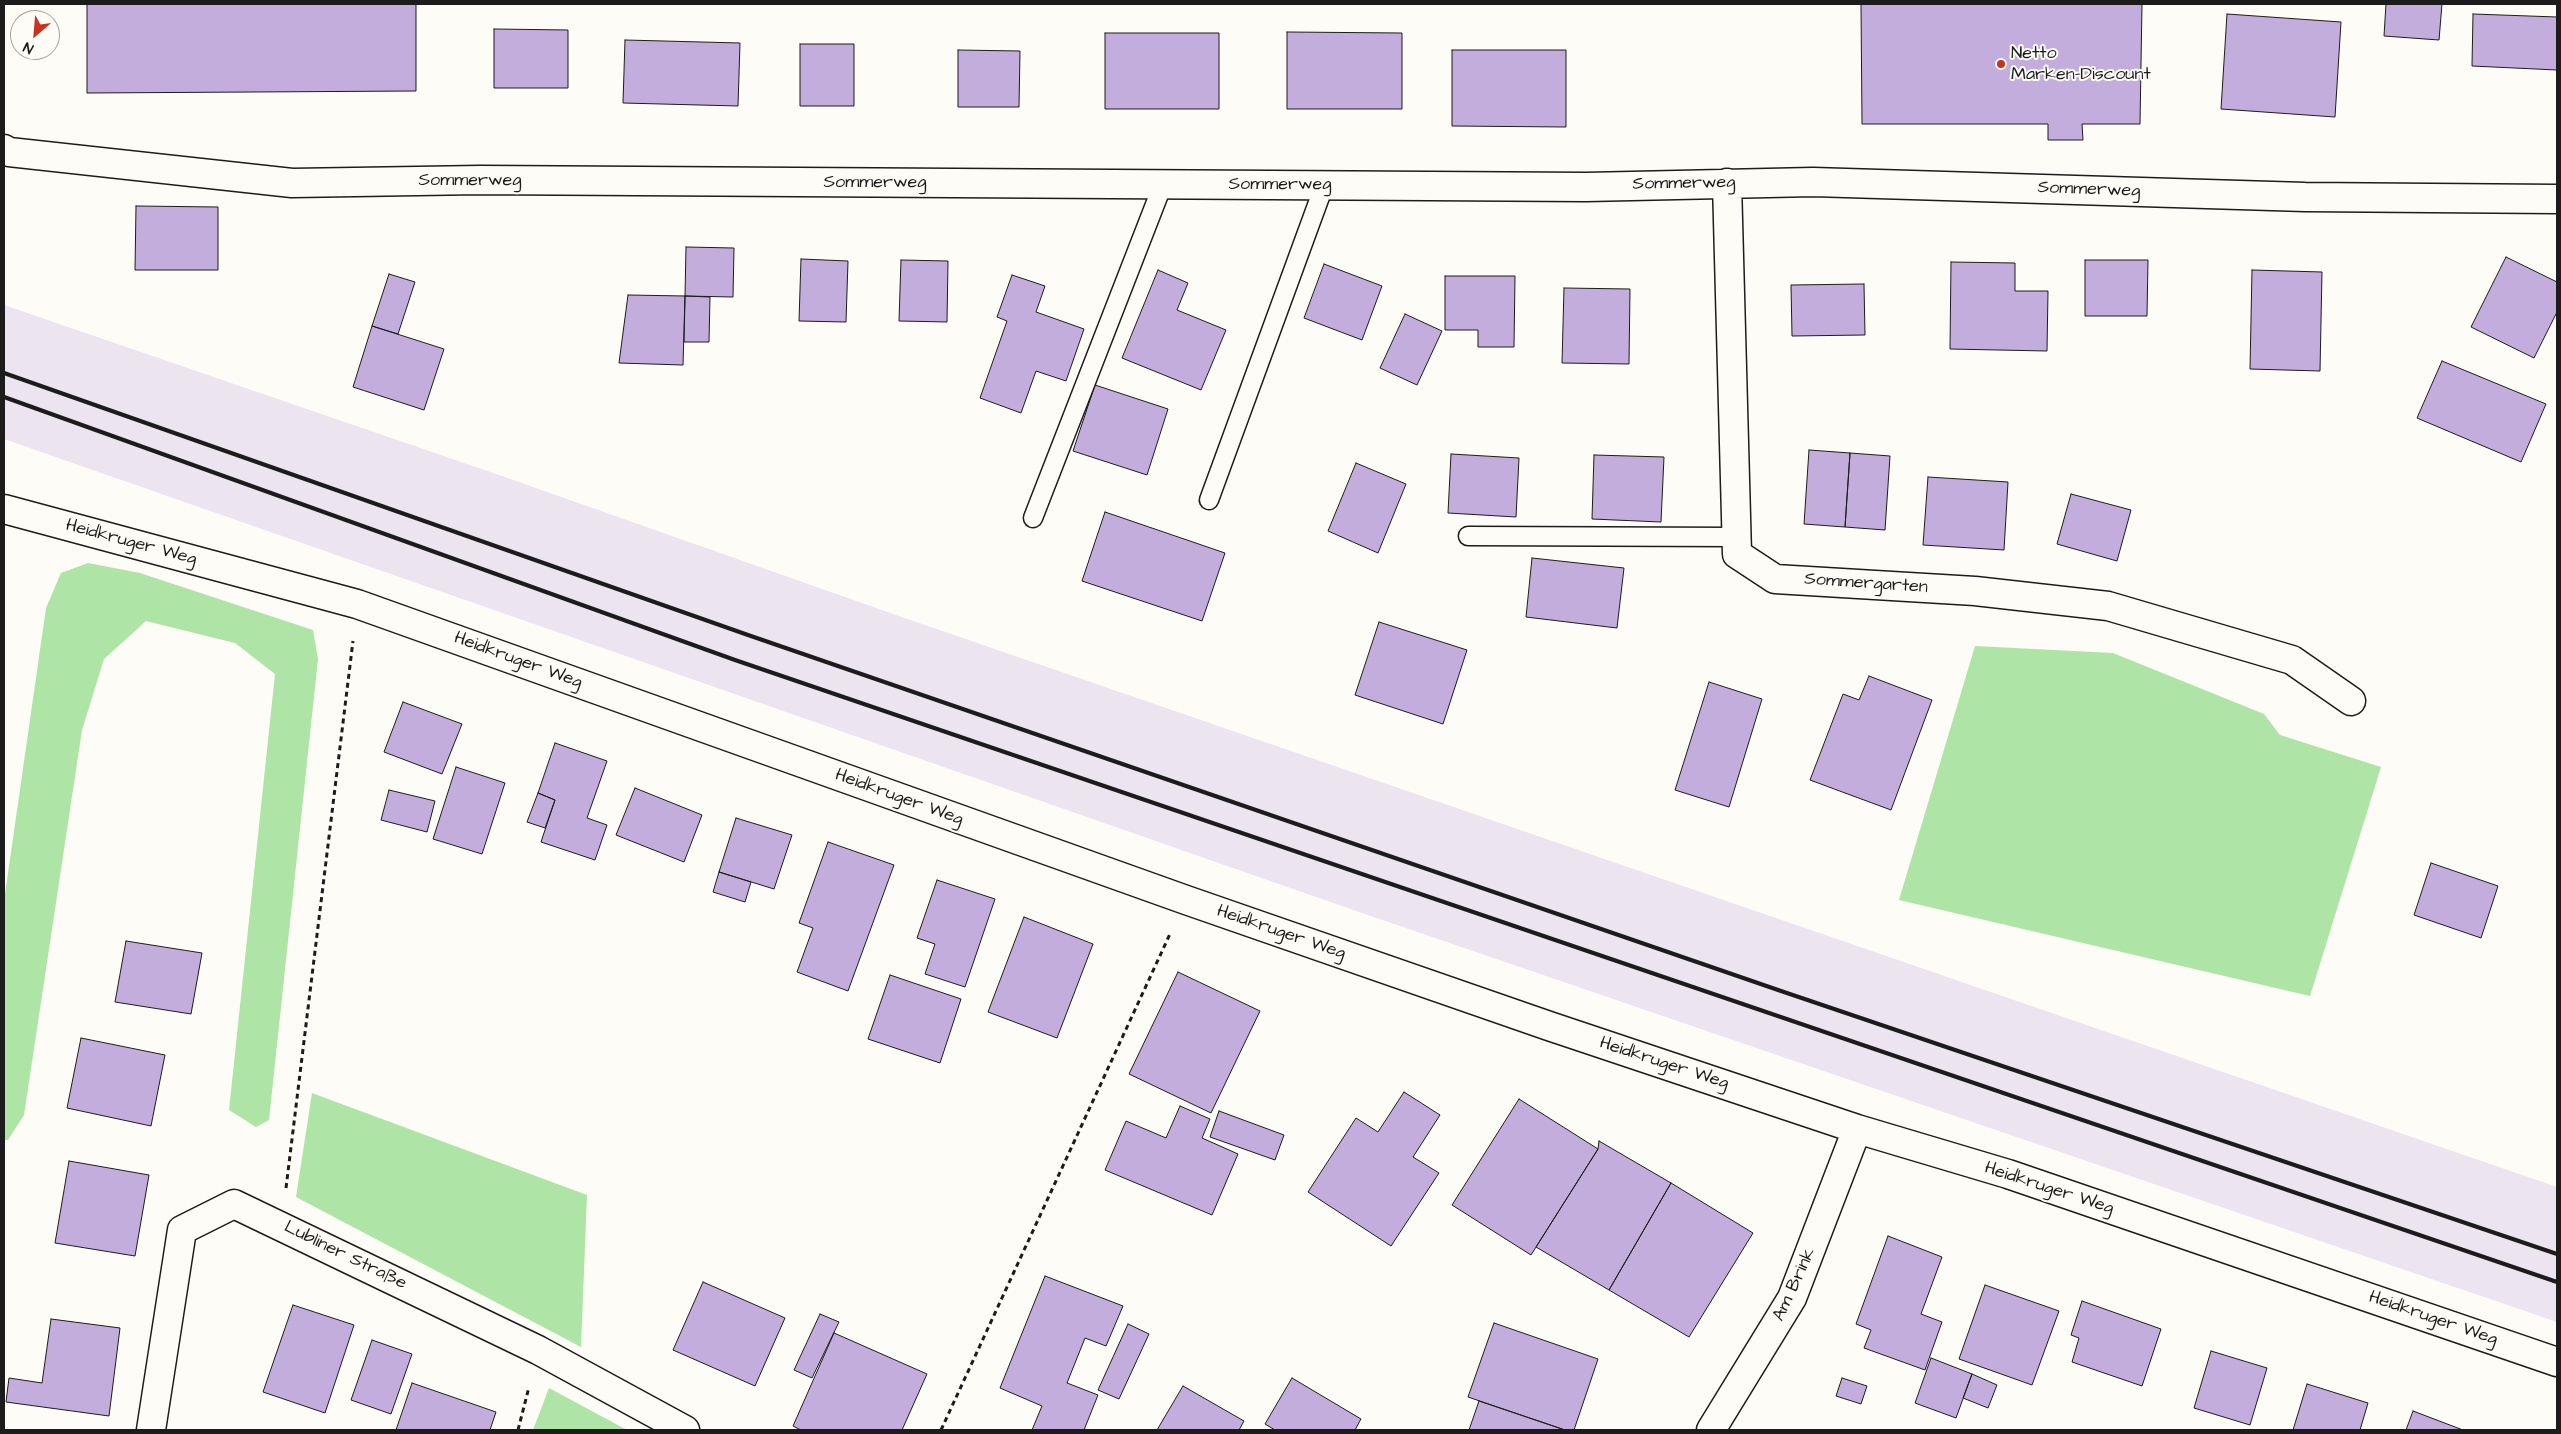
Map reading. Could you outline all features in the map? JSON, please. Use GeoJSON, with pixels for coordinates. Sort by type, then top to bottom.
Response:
{"type":"FeatureCollection","features":[{"type":"Feature","properties":{"kind":"street","name":"Sommerweg"},"geometry":{"type":"LineString","coordinates":[[4,149],[9,152],[292,183],[490,180],[1586,187],[1813,182],[2305,197],[2557,199]]}},
{"type":"Feature","properties":{"kind":"street","name":"Sommergarten"},"geometry":{"type":"LineString","coordinates":[[1727,183],[1737,554],[1775,579],[1974,591],[2108,606],[2292,660],[2352,701]]}},
{"type":"Feature","properties":{"kind":"street","name":"Heidkruger Weg"},"geometry":{"type":"LineString","coordinates":[[4,509],[357,604],[1186,900],[1549,1026],[1857,1129],[2008,1174],[2557,1362]]}},
{"type":"Feature","properties":{"kind":"street","name":"Am Brink"},"geometry":{"type":"LineString","coordinates":[[1710,1430],[1792,1298],[1857,1129]]}},
{"type":"Feature","properties":{"kind":"street","name":"Lubliner Straße"},"geometry":{"type":"LineString","coordinates":[[151,1430],[182,1230],[234,1204],[538,1350],[685,1430]]}},
{"type":"Feature","properties":{"kind":"lane"},"geometry":{"type":"LineString","coordinates":[[1033,518],[1163,184]]}},
{"type":"Feature","properties":{"kind":"lane"},"geometry":{"type":"LineString","coordinates":[[1209,500],[1324,186]]}},
{"type":"Feature","properties":{"kind":"lane"},"geometry":{"type":"LineString","coordinates":[[1468,536],[1736,537]]}},
{"type":"Feature","properties":{"kind":"path"},"geometry":{"type":"LineString","coordinates":[[282,1226],[357,604]]}},
{"type":"Feature","properties":{"kind":"path"},"geometry":{"type":"LineString","coordinates":[[941,1430],[1186,900]]}},
{"type":"Feature","properties":{"kind":"shaded area"},"geometry":{"type":"Polygon","coordinates":[[[4,305],[499,475],[896,615],[2557,1187],[2557,1322],[1362,913],[4,439],[4,305]]]}},
{"type":"Feature","properties":{"kind":"green space"},"geometry":{"type":"Polygon","coordinates":[[[88,563],[140,573],[313,630],[318,659],[269,1120],[256,1127],[229,1110],[275,674],[235,643],[146,621],[104,659],[82,730],[24,1115],[8,1140],[4,1140],[4,901],[46,608],[61,573],[88,563]]]}},
{"type":"Feature","properties":{"kind":"green space"},"geometry":{"type":"Polygon","coordinates":[[[1975,646],[2113,653],[2264,714],[2280,735],[2381,767],[2310,996],[1899,900],[1975,646]]]}},
{"type":"Feature","properties":{"kind":"green space"},"geometry":{"type":"Polygon","coordinates":[[[312,1093],[587,1195],[581,1347],[296,1197],[312,1093]]]}},
{"type":"Feature","properties":{"kind":"green space"},"geometry":{"type":"Polygon","coordinates":[[[549,1388],[627,1430],[533,1430],[549,1388]]]}},
{"type":"Feature","properties":{"kind":"building"},"geometry":{"type":"Polygon","coordinates":[[[87,4],[416,4],[416,91],[87,93],[87,4]]]}},
{"type":"Feature","properties":{"kind":"building","name":"Netto Marken-Discount"},"geometry":{"type":"Polygon","coordinates":[[[1861,4],[2142,4],[2140,124],[2082,124],[2083,140],[2048,140],[2048,124],[1862,124],[1861,4]]]}},
{"type":"Feature","properties":{"kind":"building"},"geometry":{"type":"Polygon","coordinates":[[[2386,4],[2442,4],[2439,40],[2384,36],[2386,4]]]}},
{"type":"Feature","properties":{"kind":"building"},"geometry":{"type":"Polygon","coordinates":[[[2227,14],[2341,22],[2335,117],[2221,109],[2227,14]]]}},
{"type":"Feature","properties":{"kind":"building"},"geometry":{"type":"Polygon","coordinates":[[[2473,14],[2557,17],[2557,70],[2472,66],[2473,14]]]}},
{"type":"Feature","properties":{"kind":"building"},"geometry":{"type":"Polygon","coordinates":[[[494,29],[568,30],[568,88],[494,88],[494,29]]]}},
{"type":"Feature","properties":{"kind":"building"},"geometry":{"type":"Polygon","coordinates":[[[1287,32],[1402,33],[1402,109],[1287,109],[1287,32]]]}},
{"type":"Feature","properties":{"kind":"building"},"geometry":{"type":"Polygon","coordinates":[[[1105,33],[1219,33],[1219,109],[1105,109],[1105,33]]]}},
{"type":"Feature","properties":{"kind":"building"},"geometry":{"type":"Polygon","coordinates":[[[625,40],[740,43],[738,106],[623,103],[625,40]]]}},
{"type":"Feature","properties":{"kind":"building"},"geometry":{"type":"Polygon","coordinates":[[[800,44],[854,44],[854,106],[800,106],[800,44]]]}},
{"type":"Feature","properties":{"kind":"building"},"geometry":{"type":"Polygon","coordinates":[[[958,50],[1020,51],[1019,107],[958,107],[958,50]]]}},
{"type":"Feature","properties":{"kind":"building"},"geometry":{"type":"Polygon","coordinates":[[[1452,50],[1566,50],[1566,127],[1452,126],[1452,50]]]}},
{"type":"Feature","properties":{"kind":"building"},"geometry":{"type":"Polygon","coordinates":[[[136,206],[218,207],[218,270],[135,270],[136,206]]]}},
{"type":"Feature","properties":{"kind":"building"},"geometry":{"type":"Polygon","coordinates":[[[686,247],[734,248],[733,297],[685,296],[686,247]]]}},
{"type":"Feature","properties":{"kind":"building"},"geometry":{"type":"Polygon","coordinates":[[[2506,257],[2557,282],[2557,312],[2534,358],[2471,327],[2506,257]]]}},
{"type":"Feature","properties":{"kind":"building"},"geometry":{"type":"Polygon","coordinates":[[[801,259],[848,261],[846,322],[799,321],[801,259]]]}},
{"type":"Feature","properties":{"kind":"building"},"geometry":{"type":"Polygon","coordinates":[[[901,260],[948,261],[947,322],[899,321],[901,260]]]}},
{"type":"Feature","properties":{"kind":"building"},"geometry":{"type":"Polygon","coordinates":[[[2085,260],[2148,260],[2147,316],[2085,316],[2085,260]]]}},
{"type":"Feature","properties":{"kind":"building"},"geometry":{"type":"Polygon","coordinates":[[[1951,262],[2015,263],[2015,291],[2048,291],[2047,351],[1950,349],[1951,262]]]}},
{"type":"Feature","properties":{"kind":"building"},"geometry":{"type":"Polygon","coordinates":[[[1324,264],[1382,286],[1362,340],[1304,318],[1324,264]]]}},
{"type":"Feature","properties":{"kind":"building"},"geometry":{"type":"Polygon","coordinates":[[[1158,270],[1188,283],[1177,310],[1226,330],[1201,390],[1122,358],[1158,270]]]}},
{"type":"Feature","properties":{"kind":"building"},"geometry":{"type":"Polygon","coordinates":[[[2252,270],[2322,272],[2320,371],[2250,369],[2252,270]]]}},
{"type":"Feature","properties":{"kind":"building"},"geometry":{"type":"Polygon","coordinates":[[[389,274],[415,282],[398,334],[372,326],[389,274]]]}},
{"type":"Feature","properties":{"kind":"building"},"geometry":{"type":"Polygon","coordinates":[[[1012,275],[1045,286],[1036,312],[1084,329],[1066,381],[1036,371],[1021,413],[980,398],[1007,321],[997,317],[1012,275]]]}},
{"type":"Feature","properties":{"kind":"building"},"geometry":{"type":"Polygon","coordinates":[[[1445,276],[1515,276],[1514,347],[1478,347],[1478,330],[1445,330],[1445,276]]]}},
{"type":"Feature","properties":{"kind":"building"},"geometry":{"type":"Polygon","coordinates":[[[1864,284],[1865,335],[1792,336],[1791,285],[1864,284]]]}},
{"type":"Feature","properties":{"kind":"building"},"geometry":{"type":"Polygon","coordinates":[[[1564,288],[1630,289],[1629,364],[1562,363],[1564,288]]]}},
{"type":"Feature","properties":{"kind":"building"},"geometry":{"type":"Polygon","coordinates":[[[628,295],[685,296],[683,365],[619,363],[628,295]]]}},
{"type":"Feature","properties":{"kind":"building"},"geometry":{"type":"Polygon","coordinates":[[[685,296],[710,297],[709,342],[684,342],[685,296]]]}},
{"type":"Feature","properties":{"kind":"building"},"geometry":{"type":"Polygon","coordinates":[[[1405,314],[1442,331],[1417,385],[1380,368],[1405,314]]]}},
{"type":"Feature","properties":{"kind":"building"},"geometry":{"type":"Polygon","coordinates":[[[372,326],[444,349],[424,410],[353,387],[372,326]]]}},
{"type":"Feature","properties":{"kind":"building"},"geometry":{"type":"Polygon","coordinates":[[[2442,361],[2546,404],[2521,462],[2417,418],[2442,361]]]}},
{"type":"Feature","properties":{"kind":"building"},"geometry":{"type":"Polygon","coordinates":[[[1095,385],[1168,409],[1147,475],[1073,451],[1095,385]]]}},
{"type":"Feature","properties":{"kind":"building"},"geometry":{"type":"Polygon","coordinates":[[[1809,450],[1850,453],[1845,527],[1804,524],[1809,450]]]}},
{"type":"Feature","properties":{"kind":"building"},"geometry":{"type":"Polygon","coordinates":[[[1850,453],[1890,456],[1885,530],[1845,527],[1850,453]]]}},
{"type":"Feature","properties":{"kind":"building"},"geometry":{"type":"Polygon","coordinates":[[[1451,454],[1519,458],[1516,517],[1448,513],[1451,454]]]}},
{"type":"Feature","properties":{"kind":"building"},"geometry":{"type":"Polygon","coordinates":[[[1594,455],[1664,457],[1661,522],[1592,519],[1594,455]]]}},
{"type":"Feature","properties":{"kind":"building"},"geometry":{"type":"Polygon","coordinates":[[[1356,463],[1406,484],[1378,553],[1328,531],[1356,463]]]}},
{"type":"Feature","properties":{"kind":"building"},"geometry":{"type":"Polygon","coordinates":[[[1928,477],[2008,482],[2004,550],[1923,545],[1928,477]]]}},
{"type":"Feature","properties":{"kind":"building"},"geometry":{"type":"Polygon","coordinates":[[[2071,494],[2131,510],[2117,561],[2057,544],[2071,494]]]}},
{"type":"Feature","properties":{"kind":"building"},"geometry":{"type":"Polygon","coordinates":[[[1105,512],[1225,553],[1202,621],[1082,581],[1105,512]]]}},
{"type":"Feature","properties":{"kind":"building"},"geometry":{"type":"Polygon","coordinates":[[[1532,558],[1624,568],[1617,628],[1526,617],[1532,558]]]}},
{"type":"Feature","properties":{"kind":"building"},"geometry":{"type":"Polygon","coordinates":[[[1379,622],[1467,650],[1443,724],[1355,695],[1379,622]]]}},
{"type":"Feature","properties":{"kind":"building"},"geometry":{"type":"Polygon","coordinates":[[[1869,676],[1932,700],[1891,810],[1810,780],[1843,694],[1859,700],[1869,676]]]}},
{"type":"Feature","properties":{"kind":"building"},"geometry":{"type":"Polygon","coordinates":[[[1709,682],[1762,699],[1729,807],[1675,790],[1709,682]]]}},
{"type":"Feature","properties":{"kind":"building"},"geometry":{"type":"Polygon","coordinates":[[[403,702],[462,724],[442,774],[384,752],[403,702]]]}},
{"type":"Feature","properties":{"kind":"building"},"geometry":{"type":"Polygon","coordinates":[[[555,743],[607,761],[587,818],[607,825],[595,860],[541,842],[555,800],[538,793],[555,743]]]}},
{"type":"Feature","properties":{"kind":"building"},"geometry":{"type":"Polygon","coordinates":[[[456,767],[505,783],[482,854],[433,839],[456,767]]]}},
{"type":"Feature","properties":{"kind":"building"},"geometry":{"type":"Polygon","coordinates":[[[635,788],[702,815],[684,862],[616,835],[635,788]]]}},
{"type":"Feature","properties":{"kind":"building"},"geometry":{"type":"Polygon","coordinates":[[[389,790],[435,801],[427,832],[381,820],[389,790]]]}},
{"type":"Feature","properties":{"kind":"building"},"geometry":{"type":"Polygon","coordinates":[[[538,793],[555,800],[545,828],[527,822],[538,793]]]}},
{"type":"Feature","properties":{"kind":"building"},"geometry":{"type":"Polygon","coordinates":[[[736,818],[792,835],[774,889],[719,872],[736,818]]]}},
{"type":"Feature","properties":{"kind":"building"},"geometry":{"type":"Polygon","coordinates":[[[828,842],[894,865],[848,991],[797,972],[813,928],[799,923],[828,842]]]}},
{"type":"Feature","properties":{"kind":"building"},"geometry":{"type":"Polygon","coordinates":[[[2431,863],[2498,886],[2481,938],[2414,915],[2431,863]]]}},
{"type":"Feature","properties":{"kind":"building"},"geometry":{"type":"Polygon","coordinates":[[[719,872],[751,882],[745,902],[713,892],[719,872]]]}},
{"type":"Feature","properties":{"kind":"building"},"geometry":{"type":"Polygon","coordinates":[[[937,880],[995,899],[965,987],[925,974],[935,944],[917,938],[937,880]]]}},
{"type":"Feature","properties":{"kind":"building"},"geometry":{"type":"Polygon","coordinates":[[[1024,917],[1093,944],[1057,1038],[988,1012],[1024,917]]]}},
{"type":"Feature","properties":{"kind":"building"},"geometry":{"type":"Polygon","coordinates":[[[126,941],[202,953],[191,1014],[115,1002],[126,941]]]}},
{"type":"Feature","properties":{"kind":"building"},"geometry":{"type":"Polygon","coordinates":[[[1178,972],[1260,1011],[1211,1113],[1129,1074],[1178,972]]]}},
{"type":"Feature","properties":{"kind":"building"},"geometry":{"type":"Polygon","coordinates":[[[890,975],[961,999],[940,1063],[868,1039],[890,975]]]}},
{"type":"Feature","properties":{"kind":"building"},"geometry":{"type":"Polygon","coordinates":[[[81,1038],[165,1055],[151,1126],[67,1108],[81,1038]]]}},
{"type":"Feature","properties":{"kind":"building"},"geometry":{"type":"Polygon","coordinates":[[[1404,1092],[1440,1115],[1413,1157],[1439,1173],[1391,1246],[1308,1192],[1356,1118],[1378,1132],[1404,1092]]]}},
{"type":"Feature","properties":{"kind":"building"},"geometry":{"type":"Polygon","coordinates":[[[1519,1099],[1598,1149],[1531,1255],[1452,1205],[1519,1099]]]}},
{"type":"Feature","properties":{"kind":"building"},"geometry":{"type":"Polygon","coordinates":[[[1180,1106],[1210,1119],[1202,1138],[1238,1154],[1212,1215],[1105,1170],[1126,1121],[1166,1138],[1180,1106]]]}},
{"type":"Feature","properties":{"kind":"building"},"geometry":{"type":"Polygon","coordinates":[[[1219,1111],[1284,1135],[1275,1160],[1210,1137],[1219,1111]]]}},
{"type":"Feature","properties":{"kind":"building"},"geometry":{"type":"Polygon","coordinates":[[[1599,1141],[1671,1183],[1609,1290],[1536,1247],[1598,1149],[1599,1141]]]}},
{"type":"Feature","properties":{"kind":"building"},"geometry":{"type":"Polygon","coordinates":[[[69,1161],[149,1175],[135,1256],[55,1243],[69,1161]]]}},
{"type":"Feature","properties":{"kind":"building"},"geometry":{"type":"Polygon","coordinates":[[[1671,1183],[1753,1233],[1689,1337],[1609,1290],[1671,1183]]]}},
{"type":"Feature","properties":{"kind":"building"},"geometry":{"type":"Polygon","coordinates":[[[1888,1236],[1942,1257],[1921,1314],[1942,1322],[1925,1370],[1864,1348],[1871,1330],[1856,1324],[1888,1236]]]}},
{"type":"Feature","properties":{"kind":"building"},"geometry":{"type":"Polygon","coordinates":[[[1045,1276],[1123,1306],[1106,1346],[1085,1338],[1067,1383],[1098,1395],[1084,1430],[1032,1430],[1042,1406],[1000,1388],[1045,1276]]]}},
{"type":"Feature","properties":{"kind":"building"},"geometry":{"type":"Polygon","coordinates":[[[703,1282],[785,1318],[755,1386],[673,1350],[703,1282]]]}},
{"type":"Feature","properties":{"kind":"building"},"geometry":{"type":"Polygon","coordinates":[[[1985,1285],[2059,1311],[2032,1385],[1959,1359],[1985,1285]]]}},
{"type":"Feature","properties":{"kind":"building"},"geometry":{"type":"Polygon","coordinates":[[[2082,1301],[2161,1329],[2142,1386],[2072,1362],[2079,1338],[2071,1335],[2082,1301]]]}},
{"type":"Feature","properties":{"kind":"building"},"geometry":{"type":"Polygon","coordinates":[[[293,1305],[354,1325],[325,1413],[263,1392],[293,1305]]]}},
{"type":"Feature","properties":{"kind":"building"},"geometry":{"type":"Polygon","coordinates":[[[820,1314],[839,1322],[812,1378],[794,1370],[820,1314]]]}},
{"type":"Feature","properties":{"kind":"building"},"geometry":{"type":"Polygon","coordinates":[[[51,1319],[120,1328],[109,1416],[6,1402],[9,1378],[42,1383],[51,1319]]]}},
{"type":"Feature","properties":{"kind":"building"},"geometry":{"type":"Polygon","coordinates":[[[1494,1323],[1598,1359],[1574,1430],[1565,1430],[1468,1397],[1494,1323]]]}},
{"type":"Feature","properties":{"kind":"building"},"geometry":{"type":"Polygon","coordinates":[[[1128,1324],[1149,1334],[1119,1399],[1098,1390],[1128,1324]]]}},
{"type":"Feature","properties":{"kind":"building"},"geometry":{"type":"Polygon","coordinates":[[[834,1333],[927,1374],[902,1430],[801,1430],[793,1426],[834,1333]]]}},
{"type":"Feature","properties":{"kind":"building"},"geometry":{"type":"Polygon","coordinates":[[[372,1340],[412,1354],[391,1414],[351,1400],[372,1340]]]}},
{"type":"Feature","properties":{"kind":"building"},"geometry":{"type":"Polygon","coordinates":[[[2211,1351],[2267,1368],[2250,1425],[2194,1408],[2211,1351]]]}},
{"type":"Feature","properties":{"kind":"building"},"geometry":{"type":"Polygon","coordinates":[[[1931,1358],[1972,1374],[1956,1418],[1915,1403],[1931,1358]]]}},
{"type":"Feature","properties":{"kind":"building"},"geometry":{"type":"Polygon","coordinates":[[[1972,1374],[1997,1385],[1988,1408],[1963,1398],[1972,1374]]]}},
{"type":"Feature","properties":{"kind":"building"},"geometry":{"type":"Polygon","coordinates":[[[1292,1378],[1361,1419],[1355,1430],[1275,1430],[1265,1424],[1292,1378]]]}},
{"type":"Feature","properties":{"kind":"building"},"geometry":{"type":"Polygon","coordinates":[[[1842,1378],[1867,1386],[1861,1404],[1836,1396],[1842,1378]]]}},
{"type":"Feature","properties":{"kind":"building"},"geometry":{"type":"Polygon","coordinates":[[[412,1383],[496,1412],[490,1430],[396,1430],[412,1383]]]}},
{"type":"Feature","properties":{"kind":"building"},"geometry":{"type":"Polygon","coordinates":[[[2307,1384],[2368,1403],[2360,1430],[2293,1430],[2307,1384]]]}},
{"type":"Feature","properties":{"kind":"building"},"geometry":{"type":"Polygon","coordinates":[[[1183,1386],[1244,1421],[1239,1430],[1157,1430],[1183,1386]]]}},
{"type":"Feature","properties":{"kind":"building"},"geometry":{"type":"Polygon","coordinates":[[[1479,1401],[1565,1430],[1469,1430],[1479,1401]]]}},
{"type":"Feature","properties":{"kind":"building"},"geometry":{"type":"Polygon","coordinates":[[[2413,1411],[2463,1430],[2406,1430],[2413,1411]]]}},
{"type":"Feature","properties":{"kind":"railway"},"geometry":{"type":"LineString","coordinates":[[4,373],[748,635],[1781,991],[2557,1254]]}},
{"type":"Feature","properties":{"kind":"railway"},"geometry":{"type":"LineString","coordinates":[[4,397],[735,660],[2557,1282]]}},
{"type":"Feature","properties":{"kind":"place","name":"Netto Marken-Discount"},"geometry":{"type":"Point","coordinates":[2001,64]}}]}
